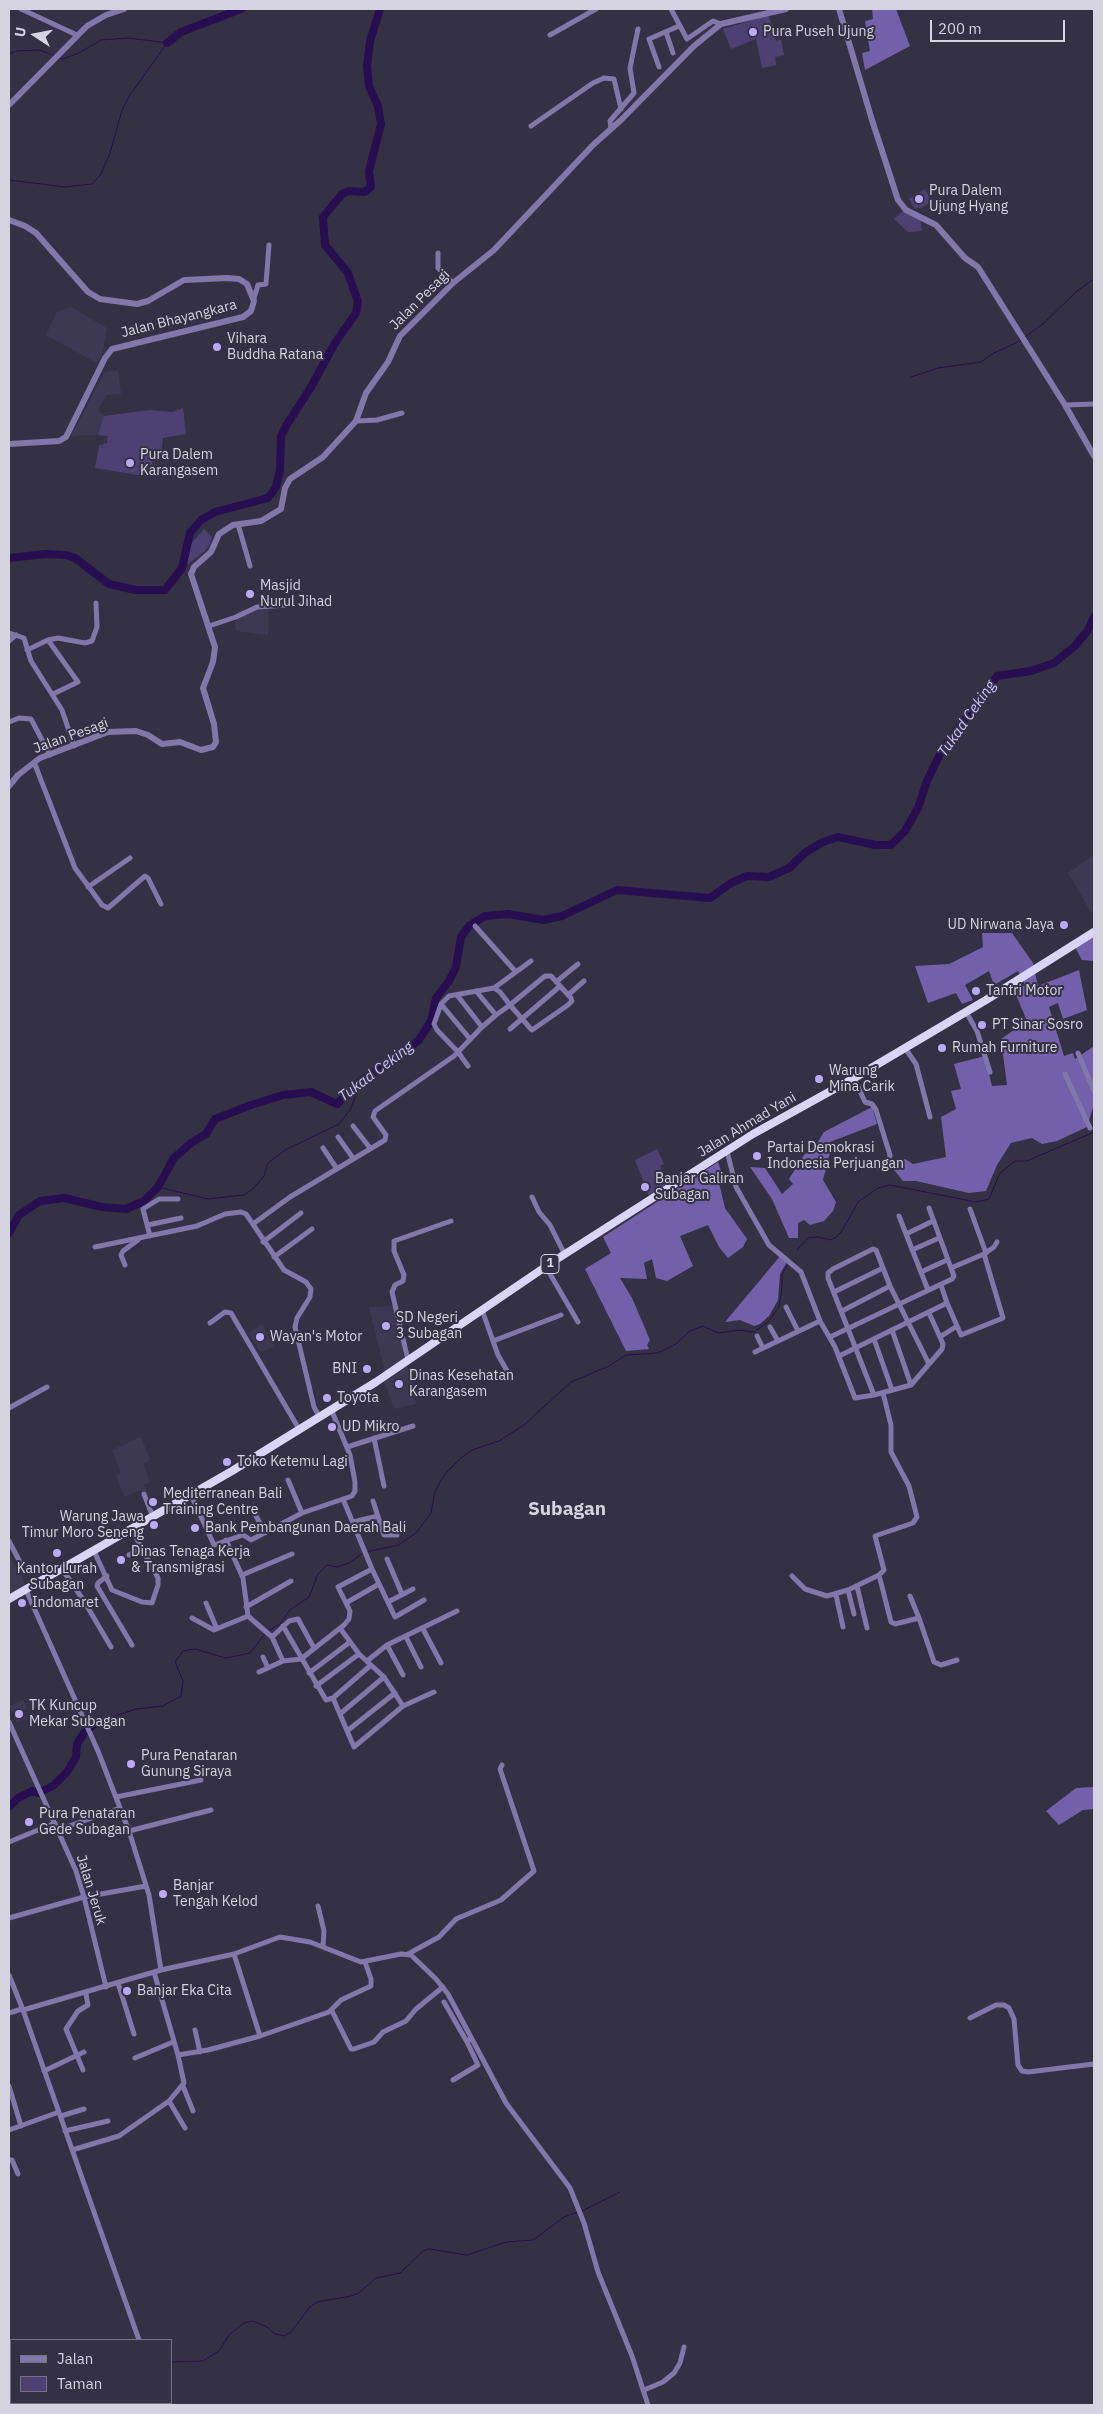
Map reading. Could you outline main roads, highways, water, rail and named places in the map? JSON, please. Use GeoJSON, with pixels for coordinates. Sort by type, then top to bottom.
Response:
{"type":"FeatureCollection","features":[{"type":"Feature","properties":{"kind":"highway","name":"Jalan Ahmad Yani"},"geometry":{"type":"LineString","coordinates":[[9,1598],[154,1518],[299,1429],[408,1360],[546,1267],[727,1152],[752,1134],[854,1078],[966,1012],[1094,932]]}},
{"type":"Feature","properties":{"kind":"waterway"},"geometry":{"type":"LineString","coordinates":[[167,43],[181,32],[241,9]]}},
{"type":"Feature","properties":{"kind":"waterway"},"geometry":{"type":"LineString","coordinates":[[9,558],[46,554],[66,555],[75,558],[109,584],[135,590],[165,590],[182,568],[190,533],[201,520],[215,512],[268,498],[276,487],[280,470],[281,436],[335,343],[356,313],[358,302],[348,273],[325,245],[323,217],[342,194],[349,191],[365,192],[371,187],[369,171],[381,124],[378,106],[369,86],[367,66],[370,41],[380,9]]}},
{"type":"Feature","properties":{"kind":"waterway"},"geometry":{"type":"LineString","coordinates":[[9,180],[65,187],[92,184],[101,174],[110,153],[122,110],[130,95],[167,43],[129,38],[101,40],[79,53],[63,59],[59,58]]}},
{"type":"Feature","properties":{"kind":"waterway"},"geometry":{"type":"LineString","coordinates":[[9,54],[17,51],[40,50],[55,56]]}},
{"type":"Feature","properties":{"kind":"waterway"},"geometry":{"type":"LineString","coordinates":[[1025,337],[1044,323],[1077,291],[1094,279]]}},
{"type":"Feature","properties":{"kind":"waterway"},"geometry":{"type":"LineString","coordinates":[[911,377],[938,368],[981,362],[994,353],[1022,340]]}},
{"type":"Feature","properties":{"kind":"waterway","name":"Tukad Ceking"},"geometry":{"type":"LineString","coordinates":[[9,1233],[19,1215],[40,1201],[64,1198],[102,1207],[126,1209],[144,1201],[158,1187],[174,1158],[191,1143],[206,1134],[215,1119],[283,1095],[311,1092],[337,1104],[362,1080],[419,1040],[431,1021],[436,998],[449,981],[456,967],[461,937],[470,925],[485,916],[508,914],[544,920],[562,916],[617,890],[710,898],[731,883],[747,876],[769,877],[789,868],[806,852],[823,842],[838,837],[875,845],[891,845],[905,831],[918,808],[927,781],[941,752],[997,676],[1031,671],[1054,663],[1075,646],[1088,630],[1094,617]]}},
{"type":"Feature","properties":{"kind":"waterway"},"geometry":{"type":"LineString","coordinates":[[158,1187],[208,1199],[244,1195],[253,1189],[264,1176],[268,1163],[285,1150],[339,1124],[350,1110],[362,1080]]}},
{"type":"Feature","properties":{"kind":"waterway"},"geometry":{"type":"LineString","coordinates":[[797,1250],[808,1238],[818,1237],[830,1240],[835,1238],[842,1231],[858,1202],[878,1188],[890,1185],[976,1202],[989,1199],[1000,1173],[1015,1161],[1027,1161],[1094,1132]]}},
{"type":"Feature","properties":{"kind":"waterway"},"geometry":{"type":"LineString","coordinates":[[366,1552],[399,1545],[417,1532],[431,1513],[435,1491],[445,1474],[461,1458],[472,1450],[499,1441],[524,1425],[571,1382],[609,1366],[626,1355],[658,1353],[676,1344],[690,1331],[703,1326],[718,1333],[740,1330],[754,1332],[768,1322],[779,1307],[782,1274],[789,1263]]}},
{"type":"Feature","properties":{"kind":"waterway"},"geometry":{"type":"LineString","coordinates":[[268,1631],[280,1624],[290,1610],[309,1597],[318,1574],[327,1565],[337,1567],[349,1563],[363,1553]]}},
{"type":"Feature","properties":{"kind":"waterway"},"geometry":{"type":"LineString","coordinates":[[97,1722],[136,1709],[163,1706],[181,1696],[183,1681],[175,1662],[183,1651],[195,1649],[226,1658],[250,1653],[265,1634]]}},
{"type":"Feature","properties":{"kind":"waterway"},"geometry":{"type":"LineString","coordinates":[[9,1807],[18,1798],[32,1791],[38,1793],[53,1786],[67,1772],[76,1757],[77,1744],[84,1733],[97,1722]]}},
{"type":"Feature","properties":{"kind":"waterway"},"geometry":{"type":"LineString","coordinates":[[582,2211],[620,2192]]}},
{"type":"Feature","properties":{"kind":"waterway"},"geometry":{"type":"LineString","coordinates":[[172,2362],[203,2361],[219,2351],[229,2335],[244,2323],[253,2321],[267,2327],[275,2334],[285,2336],[291,2332],[310,2307],[317,2302],[359,2293],[376,2278],[400,2273],[423,2251],[429,2249],[467,2255],[506,2242],[533,2240],[564,2217],[578,2212]]}},
{"type":"Feature","properties":{"kind":"place","name":"Pura Puseh Ujung"},"geometry":{"type":"Point","coordinates":[753,32]}},
{"type":"Feature","properties":{"kind":"place","name":"Pura Dalem Ujung Hyang"},"geometry":{"type":"Point","coordinates":[919,199]}},
{"type":"Feature","properties":{"kind":"place","name":"Vihara Buddha Ratana"},"geometry":{"type":"Point","coordinates":[217,347]}},
{"type":"Feature","properties":{"kind":"place","name":"Pura Dalem Karangasem"},"geometry":{"type":"Point","coordinates":[130,463]}},
{"type":"Feature","properties":{"kind":"place","name":"Masjid Nurul Jihad"},"geometry":{"type":"Point","coordinates":[250,594]}},
{"type":"Feature","properties":{"kind":"place","name":"UD Nirwana Jaya"},"geometry":{"type":"Point","coordinates":[1064,925]}},
{"type":"Feature","properties":{"kind":"place","name":"Tantri Motor"},"geometry":{"type":"Point","coordinates":[976,991]}},
{"type":"Feature","properties":{"kind":"place","name":"PT Sinar Sosro"},"geometry":{"type":"Point","coordinates":[982,1025]}},
{"type":"Feature","properties":{"kind":"place","name":"Rumah Furniture"},"geometry":{"type":"Point","coordinates":[942,1048]}},
{"type":"Feature","properties":{"kind":"place","name":"Warung Mina Carik"},"geometry":{"type":"Point","coordinates":[819,1079]}},
{"type":"Feature","properties":{"kind":"place","name":"Partai Demokrasi Indonesia Perjuangan"},"geometry":{"type":"Point","coordinates":[757,1156]}},
{"type":"Feature","properties":{"kind":"place","name":"Banjar Galiran Subagan"},"geometry":{"type":"Point","coordinates":[645,1187]}},
{"type":"Feature","properties":{"kind":"place","name":"SD Negeri 3 Subagan"},"geometry":{"type":"Point","coordinates":[386,1326]}},
{"type":"Feature","properties":{"kind":"place","name":"Wayan's Motor"},"geometry":{"type":"Point","coordinates":[260,1337]}},
{"type":"Feature","properties":{"kind":"place","name":"BNI"},"geometry":{"type":"Point","coordinates":[367,1369]}},
{"type":"Feature","properties":{"kind":"place","name":"Dinas Kesehatan Karangasem"},"geometry":{"type":"Point","coordinates":[399,1384]}},
{"type":"Feature","properties":{"kind":"place","name":"Toyota"},"geometry":{"type":"Point","coordinates":[327,1398]}},
{"type":"Feature","properties":{"kind":"place","name":"UD Mikro"},"geometry":{"type":"Point","coordinates":[332,1427]}},
{"type":"Feature","properties":{"kind":"place","name":"Toko Ketemu Lagi"},"geometry":{"type":"Point","coordinates":[227,1462]}},
{"type":"Feature","properties":{"kind":"place","name":"Mediterranean Bali Training Centre"},"geometry":{"type":"Point","coordinates":[153,1502]}},
{"type":"Feature","properties":{"kind":"place","name":"Warung Jawa Timur Moro Seneng"},"geometry":{"type":"Point","coordinates":[154,1525]}},
{"type":"Feature","properties":{"kind":"place","name":"Bank Pembangunan Daerah Bali"},"geometry":{"type":"Point","coordinates":[195,1528]}},
{"type":"Feature","properties":{"kind":"place","name":"Kantor Lurah Subagan"},"geometry":{"type":"Point","coordinates":[57,1553]}},
{"type":"Feature","properties":{"kind":"place","name":"Dinas Tenaga Kerja & Transmigrasi"},"geometry":{"type":"Point","coordinates":[121,1560]}},
{"type":"Feature","properties":{"kind":"place","name":"Indomaret"},"geometry":{"type":"Point","coordinates":[22,1603]}},
{"type":"Feature","properties":{"kind":"place","name":"TK Kuncup Mekar Subagan"},"geometry":{"type":"Point","coordinates":[19,1714]}},
{"type":"Feature","properties":{"kind":"place","name":"Pura Penataran Gunung Siraya"},"geometry":{"type":"Point","coordinates":[131,1764]}},
{"type":"Feature","properties":{"kind":"place","name":"Pura Penataran Gede Subagan"},"geometry":{"type":"Point","coordinates":[29,1822]}},
{"type":"Feature","properties":{"kind":"place","name":"Banjar Tengah Kelod"},"geometry":{"type":"Point","coordinates":[163,1894]}},
{"type":"Feature","properties":{"kind":"place","name":"Banjar Eka Cita"},"geometry":{"type":"Point","coordinates":[127,1991]}},
{"type":"Feature","properties":{"kind":"district","name":"Subagan"},"geometry":{"type":"Point","coordinates":[567,1510]}}]}
